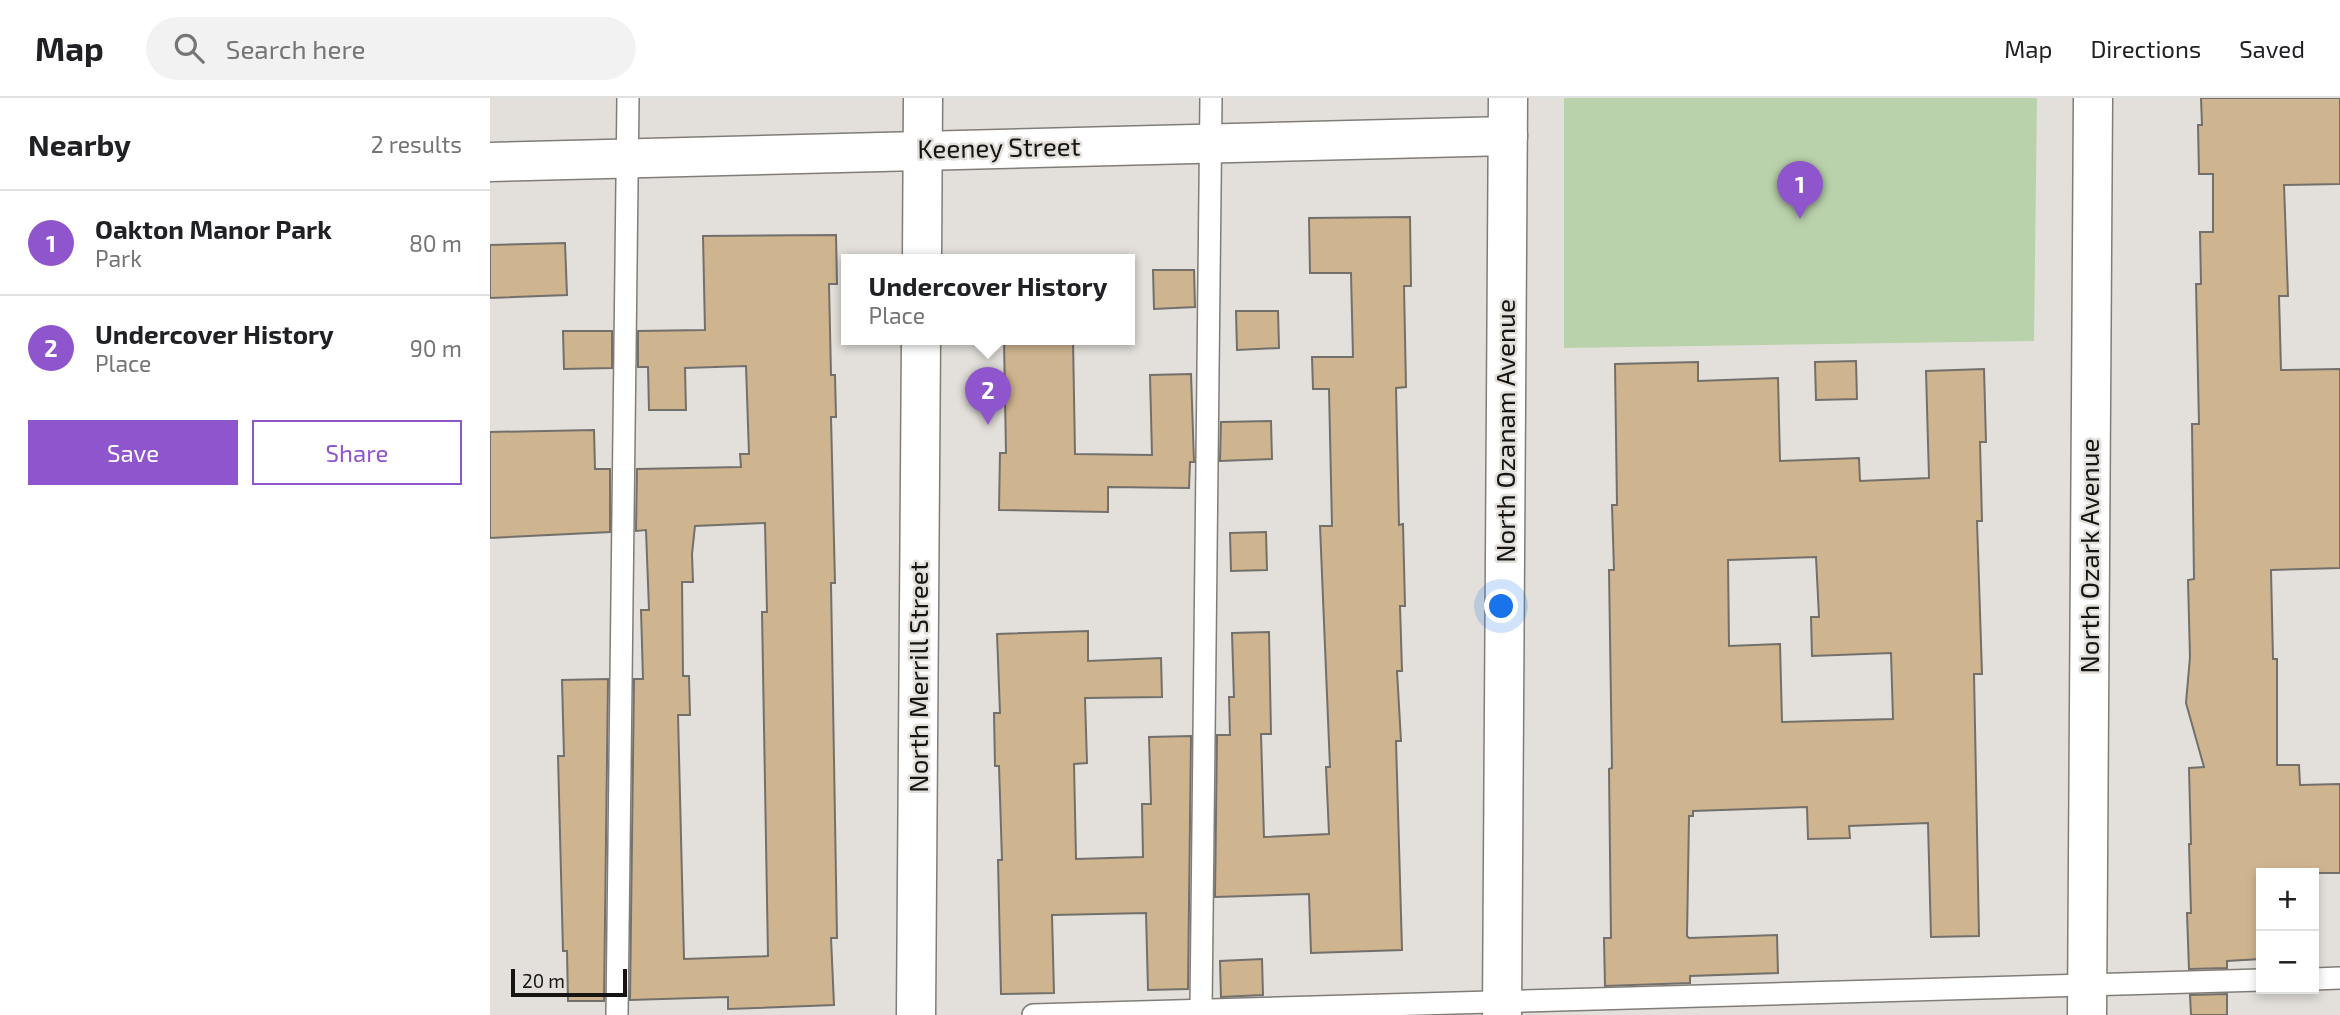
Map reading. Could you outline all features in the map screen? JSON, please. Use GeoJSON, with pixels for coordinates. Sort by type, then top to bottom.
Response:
{"type":"FeatureCollection","features":[{"type":"Feature","properties":{"kind":"street"},"geometry":{"type":"LineString","coordinates":[[922,254],[923,98]]}},
{"type":"Feature","properties":{"kind":"street","name":"North Ozanam Avenue"},"geometry":{"type":"LineString","coordinates":[[1502,1008],[1508,98]]}},
{"type":"Feature","properties":{"kind":"street","name":"North Ozark Avenue"},"geometry":{"type":"LineString","coordinates":[[2087,1000],[2093,98]]}},
{"type":"Feature","properties":{"kind":"street","name":"Keeney Street"},"geometry":{"type":"LineString","coordinates":[[490,162],[1507,136]]}},
{"type":"Feature","properties":{"kind":"street","name":"North Merrill Street"},"geometry":{"type":"LineString","coordinates":[[916,1015],[921,345]]}},
{"type":"Feature","properties":{"kind":"lane"},"geometry":{"type":"LineString","coordinates":[[617,1015],[628,98]]}},
{"type":"Feature","properties":{"kind":"lane"},"geometry":{"type":"LineString","coordinates":[[1201,1010],[1211,98]]}},
{"type":"Feature","properties":{"kind":"lane"},"geometry":{"type":"LineString","coordinates":[[2319,979],[2340,978]]}},
{"type":"Feature","properties":{"kind":"lane"},"geometry":{"type":"LineString","coordinates":[[1033,1015],[1201,1010],[2087,1000],[2256,981]]}},
{"type":"Feature","properties":{"kind":"green space"},"geometry":{"type":"Polygon","coordinates":[[[1564,98],[2037,98],[2034,341],[1564,348],[1564,98]]]}},
{"type":"Feature","properties":{"kind":"building"},"geometry":{"type":"Polygon","coordinates":[[[2201,98],[2340,98],[2340,184],[2284,185],[2288,296],[2279,296],[2281,370],[2340,369],[2340,568],[2271,570],[2273,659],[2277,659],[2277,765],[2299,765],[2300,785],[2340,784],[2340,873],[2319,873],[2319,868],[2256,868],[2256,959],[2227,961],[2227,968],[2189,969],[2189,768],[2204,767],[2186,703],[2190,657],[2188,580],[2194,579],[2192,424],[2199,424],[2196,284],[2201,284],[2200,232],[2213,232],[2213,174],[2199,174],[2198,125],[2202,125],[2201,98]]]}},
{"type":"Feature","properties":{"kind":"building"},"geometry":{"type":"Polygon","coordinates":[[[1410,217],[1411,286],[1404,286],[1406,387],[1396,388],[1399,525],[1403,524],[1405,606],[1400,606],[1402,671],[1397,671],[1401,741],[1396,741],[1402,950],[1311,953],[1309,894],[1215,897],[1217,735],[1230,735],[1229,697],[1234,697],[1232,633],[1269,632],[1271,734],[1261,734],[1264,837],[1329,834],[1326,767],[1330,767],[1320,526],[1332,526],[1329,389],[1313,389],[1312,357],[1353,357],[1351,273],[1310,273],[1309,218],[1410,217]]]}},
{"type":"Feature","properties":{"kind":"building"},"geometry":{"type":"Polygon","coordinates":[[[836,235],[837,284],[829,284],[831,375],[835,375],[836,417],[831,417],[837,938],[831,938],[834,1005],[728,1009],[728,997],[630,1000],[634,679],[643,679],[641,610],[649,610],[646,530],[636,531],[637,469],[741,467],[740,454],[749,454],[746,366],[685,368],[686,410],[649,410],[648,367],[638,367],[638,331],[705,330],[703,236],[836,235]],[[765,523],[695,526],[693,582],[682,582],[683,676],[689,676],[690,715],[678,715],[684,959],[768,956],[762,612],[767,612],[765,523]]]}},
{"type":"Feature","properties":{"kind":"building"},"geometry":{"type":"Polygon","coordinates":[[[565,243],[567,295],[490,298],[490,245],[565,243]]]}},
{"type":"Feature","properties":{"kind":"building"},"geometry":{"type":"Polygon","coordinates":[[[1153,270],[1194,270],[1195,307],[1154,309],[1153,270]]]}},
{"type":"Feature","properties":{"kind":"building"},"geometry":{"type":"Polygon","coordinates":[[[1236,311],[1278,311],[1279,348],[1237,350],[1236,311]]]}},
{"type":"Feature","properties":{"kind":"building"},"geometry":{"type":"Polygon","coordinates":[[[563,331],[612,331],[612,368],[564,369],[563,331]]]}},
{"type":"Feature","properties":{"kind":"building"},"geometry":{"type":"Polygon","coordinates":[[[1004,345],[1073,345],[1075,454],[1152,455],[1150,375],[1191,374],[1194,462],[1190,462],[1189,488],[1108,487],[1108,512],[999,510],[1000,453],[1006,453],[1004,345]]]}},
{"type":"Feature","properties":{"kind":"building"},"geometry":{"type":"Polygon","coordinates":[[[1856,361],[1857,399],[1816,400],[1815,362],[1856,361]]]}},
{"type":"Feature","properties":{"kind":"building"},"geometry":{"type":"Polygon","coordinates":[[[1698,362],[1698,381],[1778,378],[1780,461],[1859,458],[1860,481],[1929,478],[1926,371],[1984,369],[1986,442],[1980,442],[1982,521],[1977,521],[1982,674],[1974,674],[1979,936],[1931,937],[1928,823],[1849,826],[1850,838],[1808,839],[1807,807],[1693,811],[1693,816],[1689,816],[1687,936],[1777,935],[1778,973],[1690,976],[1690,983],[1605,986],[1604,938],[1611,938],[1609,570],[1614,570],[1612,505],[1617,505],[1615,364],[1698,362]],[[1816,557],[1728,560],[1729,646],[1780,644],[1782,722],[1893,719],[1891,653],[1812,656],[1811,617],[1819,617],[1816,557]]]}},
{"type":"Feature","properties":{"kind":"building"},"geometry":{"type":"Polygon","coordinates":[[[1271,421],[1272,459],[1220,461],[1221,422],[1271,421]]]}},
{"type":"Feature","properties":{"kind":"building"},"geometry":{"type":"Polygon","coordinates":[[[594,430],[595,469],[610,469],[610,532],[490,538],[490,432],[594,430]]]}},
{"type":"Feature","properties":{"kind":"building"},"geometry":{"type":"Polygon","coordinates":[[[1266,532],[1267,570],[1231,571],[1230,533],[1266,532]]]}},
{"type":"Feature","properties":{"kind":"building"},"geometry":{"type":"Polygon","coordinates":[[[1088,631],[1088,661],[1161,658],[1162,697],[1085,698],[1087,763],[1074,764],[1076,859],[1143,857],[1142,804],[1151,804],[1149,737],[1191,736],[1188,989],[1148,990],[1146,913],[1052,915],[1054,993],[1001,994],[998,860],[1002,860],[999,766],[995,766],[994,713],[1000,713],[997,634],[1088,631]]]}},
{"type":"Feature","properties":{"kind":"building"},"geometry":{"type":"Polygon","coordinates":[[[608,679],[604,1001],[568,1001],[567,951],[563,951],[558,756],[564,756],[562,680],[608,679]]]}},
{"type":"Feature","properties":{"kind":"building"},"geometry":{"type":"Polygon","coordinates":[[[1262,959],[1263,995],[1221,997],[1220,961],[1262,959]]]}},
{"type":"Feature","properties":{"kind":"building"},"geometry":{"type":"Polygon","coordinates":[[[2227,994],[2227,1015],[2191,1015],[2190,995],[2227,994]]]}},
{"type":"Feature","properties":{"kind":"place","name":"Oakton Manor Park"},"geometry":{"type":"Point","coordinates":[1800,219]}},
{"type":"Feature","properties":{"kind":"place","name":"Undercover History"},"geometry":{"type":"Point","coordinates":[988,425]}}]}
